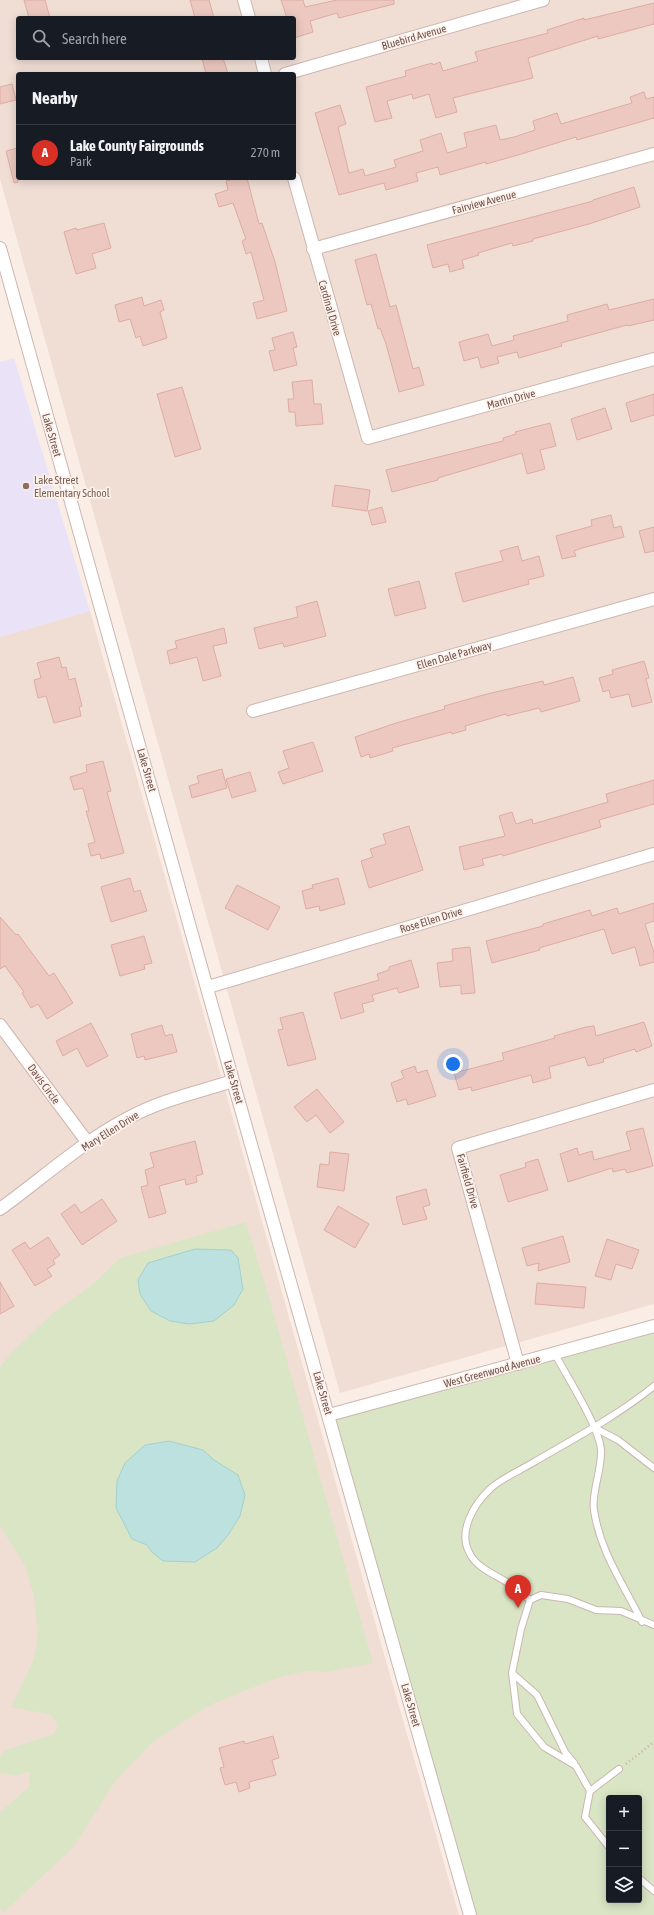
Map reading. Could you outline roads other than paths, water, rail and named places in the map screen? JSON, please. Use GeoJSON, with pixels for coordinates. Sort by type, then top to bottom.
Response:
{"type":"FeatureCollection","features":[{"type":"Feature","properties":{"kind":"street"},"geometry":{"type":"LineString","coordinates":[[244,0],[248,16]]}},
{"type":"Feature","properties":{"kind":"street","name":"Bluebird Avenue"},"geometry":{"type":"LineString","coordinates":[[291,72],[543,0]]}},
{"type":"Feature","properties":{"kind":"street"},"geometry":{"type":"LineString","coordinates":[[262,60],[264,72]]}},
{"type":"Feature","properties":{"kind":"street","name":"Fairview Avenue"},"geometry":{"type":"LineString","coordinates":[[313,249],[654,154]]}},
{"type":"Feature","properties":{"kind":"street","name":"Cardinal Drive"},"geometry":{"type":"LineString","coordinates":[[295,180],[368,438]]}},
{"type":"Feature","properties":{"kind":"street","name":"Lake Street"},"geometry":{"type":"LineString","coordinates":[[0,248],[208,987],[233,1081],[470,1915]]}},
{"type":"Feature","properties":{"kind":"street","name":"Martin Drive"},"geometry":{"type":"LineString","coordinates":[[368,438],[654,359]]}},
{"type":"Feature","properties":{"kind":"street","name":"Ellen Dale Parkway"},"geometry":{"type":"LineString","coordinates":[[253,711],[654,599]]}},
{"type":"Feature","properties":{"kind":"street","name":"Rose Ellen Drive"},"geometry":{"type":"LineString","coordinates":[[208,987],[654,854]]}},
{"type":"Feature","properties":{"kind":"street","name":"Davis Circle"},"geometry":{"type":"LineString","coordinates":[[0,1026],[88,1143]]}},
{"type":"Feature","properties":{"kind":"street","name":"Mary Ellen Drive"},"geometry":{"type":"LineString","coordinates":[[0,1209],[88,1143],[129,1118],[164,1101],[233,1081]]}},
{"type":"Feature","properties":{"kind":"street","name":"Fairfield Drive"},"geometry":{"type":"LineString","coordinates":[[518,1364],[458,1148],[654,1090]]}},
{"type":"Feature","properties":{"kind":"street","name":"West Greenwood Avenue"},"geometry":{"type":"LineString","coordinates":[[329,1416],[654,1326]]}},
{"type":"Feature","properties":{"kind":"lane"},"geometry":{"type":"LineString","coordinates":[[554,1354],[595,1428],[601,1449],[601,1468],[593,1509],[604,1548],[642,1622]]}},
{"type":"Feature","properties":{"kind":"lane"},"geometry":{"type":"LineString","coordinates":[[530,1600],[508,1583],[489,1572],[470,1555],[466,1542],[467,1527],[471,1512],[491,1488],[595,1428],[630,1405],[654,1386]]}},
{"type":"Feature","properties":{"kind":"lane"},"geometry":{"type":"LineString","coordinates":[[647,1392],[654,1391]]}},
{"type":"Feature","properties":{"kind":"lane"},"geometry":{"type":"LineString","coordinates":[[595,1428],[618,1440],[654,1468]]}},
{"type":"Feature","properties":{"kind":"lane"},"geometry":{"type":"LineString","coordinates":[[576,1766],[544,1747],[517,1714],[512,1673],[521,1629],[530,1600],[541,1595],[568,1599],[596,1610],[621,1611],[642,1622],[654,1625]]}},
{"type":"Feature","properties":{"kind":"lane"},"geometry":{"type":"LineString","coordinates":[[512,1673],[537,1695],[565,1752],[576,1766],[590,1791],[585,1817],[606,1843]]}},
{"type":"Feature","properties":{"kind":"lane"},"geometry":{"type":"LineString","coordinates":[[590,1791],[619,1769]]}},
{"type":"Feature","properties":{"kind":"lane"},"geometry":{"type":"LineString","coordinates":[[642,1881],[654,1891]]}},
{"type":"Feature","properties":{"kind":"water"},"geometry":{"type":"Polygon","coordinates":[[[195,1249],[231,1250],[238,1258],[243,1289],[234,1305],[214,1321],[189,1324],[170,1321],[151,1311],[140,1294],[138,1280],[148,1263],[195,1249]]]}},
{"type":"Feature","properties":{"kind":"water"},"geometry":{"type":"Polygon","coordinates":[[[169,1441],[203,1450],[214,1460],[238,1475],[245,1495],[240,1516],[228,1535],[217,1548],[195,1562],[163,1561],[152,1552],[147,1545],[132,1539],[116,1508],[117,1481],[125,1463],[145,1445],[169,1441]]]}},
{"type":"Feature","properties":{"kind":"place","name":"Lake Street Elementary School"},"geometry":{"type":"Point","coordinates":[26,486]}},
{"type":"Feature","properties":{"kind":"place","name":"Lake County Fairgrounds"},"geometry":{"type":"Point","coordinates":[518,1608]}}]}
